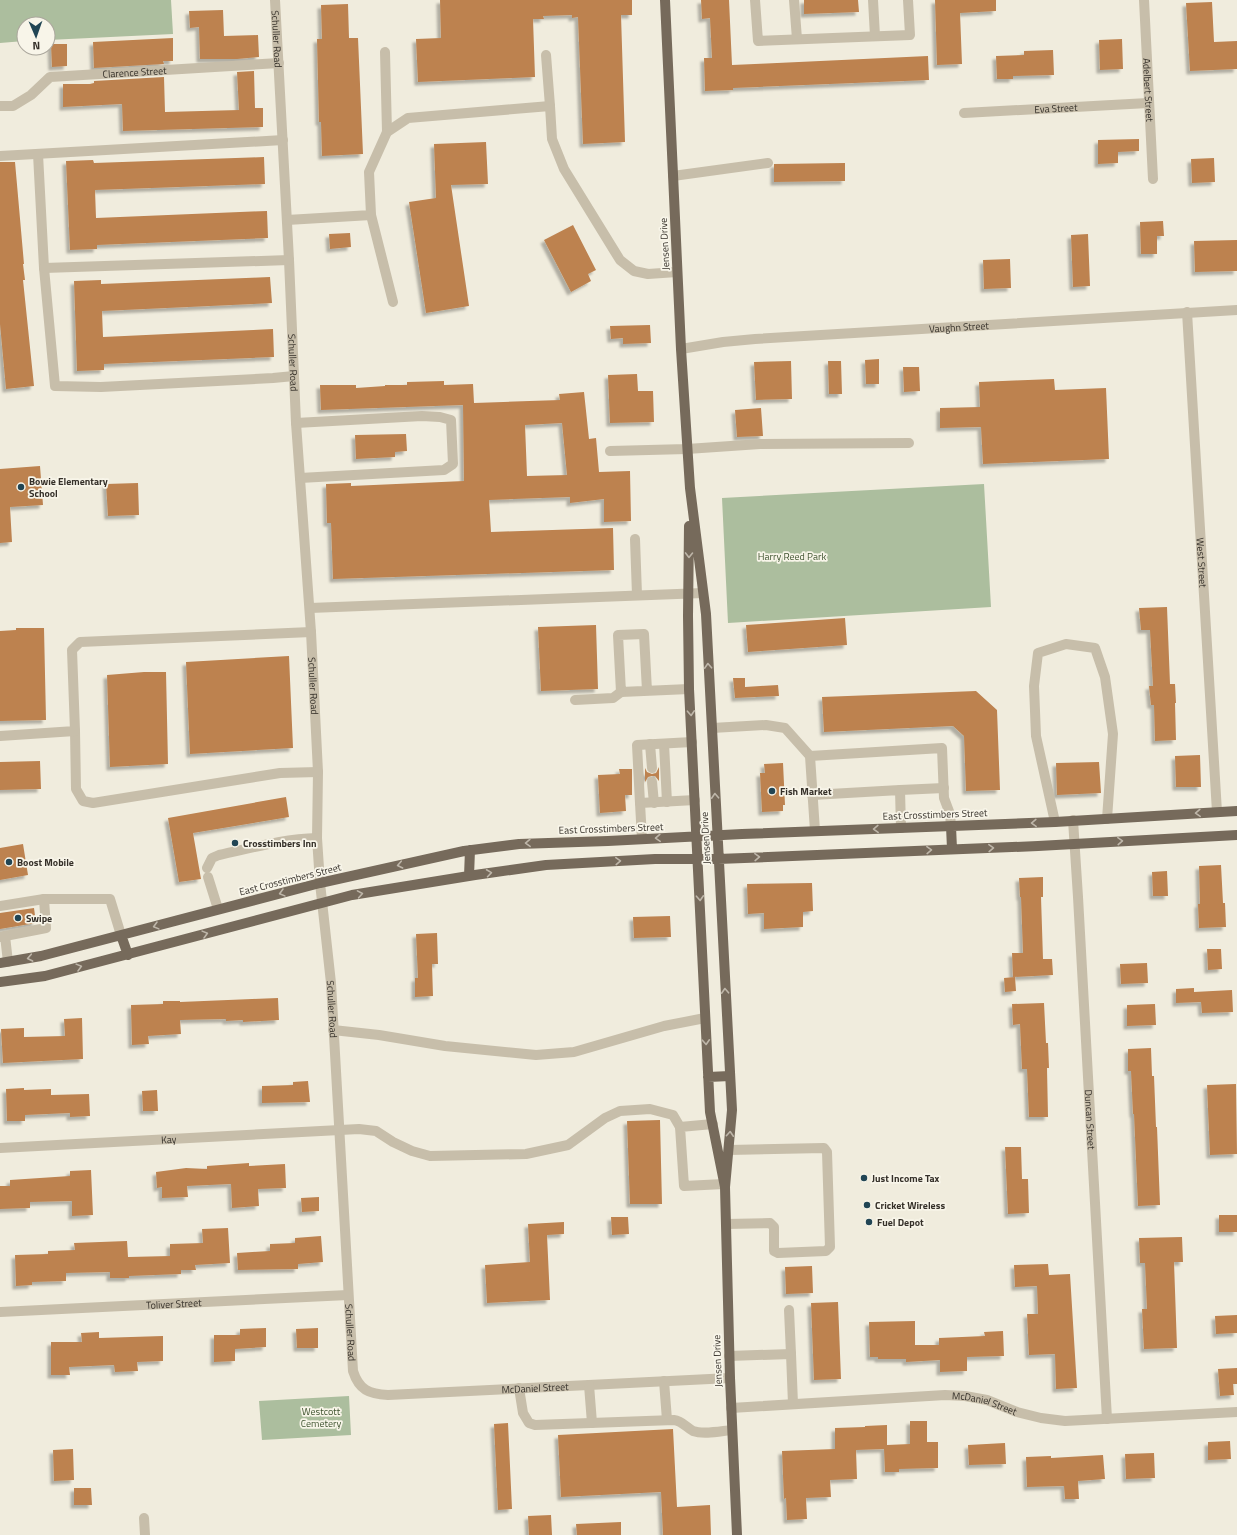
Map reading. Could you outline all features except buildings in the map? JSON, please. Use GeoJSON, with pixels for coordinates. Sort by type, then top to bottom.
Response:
{"type":"FeatureCollection","features":[{"type":"Feature","properties":{"kind":"main road","name":"Jensen Drive"},"geometry":{"type":"LineString","coordinates":[[665,0],[677,272],[687,449],[690,488],[706,614],[732,1110],[729,1150],[724,1185]]}},
{"type":"Feature","properties":{"kind":"main road","name":"Jensen Drive"},"geometry":{"type":"LineString","coordinates":[[690,488],[688,593],[689,689],[708,1077],[713,1124],[724,1185],[729,1356],[737,1535]]}},
{"type":"Feature","properties":{"kind":"main road","name":"East Crosstimbers Street"},"geometry":{"type":"LineString","coordinates":[[4,963],[41,956],[320,883],[470,850],[519,844],[1054,822],[1237,811]]}},
{"type":"Feature","properties":{"kind":"main road"},"geometry":{"type":"LineString","coordinates":[[951,826],[952,849]]}},
{"type":"Feature","properties":{"kind":"main road"},"geometry":{"type":"LineString","coordinates":[[0,982],[46,976],[359,894],[546,865],[647,859],[718,859],[1074,844],[1237,835]]}},
{"type":"Feature","properties":{"kind":"main road"},"geometry":{"type":"LineString","coordinates":[[469,876],[470,850]]}},
{"type":"Feature","properties":{"kind":"main road"},"geometry":{"type":"LineString","coordinates":[[121,935],[128,954]]}},
{"type":"Feature","properties":{"kind":"main road"},"geometry":{"type":"LineString","coordinates":[[708,1077],[730,1076]]}},
{"type":"Feature","properties":{"kind":"street","name":"Schuller Road"},"geometry":{"type":"LineString","coordinates":[[275,0],[296,423],[310,608],[318,772],[317,838],[320,883],[331,983],[338,1131],[353,1371]]}},
{"type":"Feature","properties":{"kind":"street"},"geometry":{"type":"LineString","coordinates":[[755,0],[758,41],[910,34],[908,0]]}},
{"type":"Feature","properties":{"kind":"street"},"geometry":{"type":"LineString","coordinates":[[794,0],[797,39]]}},
{"type":"Feature","properties":{"kind":"street"},"geometry":{"type":"LineString","coordinates":[[873,0],[875,36]]}},
{"type":"Feature","properties":{"kind":"street","name":"Adelbert Street"},"geometry":{"type":"LineString","coordinates":[[1144,0],[1153,179]]}},
{"type":"Feature","properties":{"kind":"street"},"geometry":{"type":"LineString","coordinates":[[385,52],[387,132],[370,172],[371,215],[393,302]]}},
{"type":"Feature","properties":{"kind":"street"},"geometry":{"type":"LineString","coordinates":[[546,55],[552,139],[564,169],[620,260],[634,271],[648,274],[677,272]]}},
{"type":"Feature","properties":{"kind":"street","name":"Clarence Street"},"geometry":{"type":"LineString","coordinates":[[0,106],[13,106],[31,95],[50,77],[278,63]]}},
{"type":"Feature","properties":{"kind":"street","name":"Eva Street"},"geometry":{"type":"LineString","coordinates":[[964,113],[1148,103]]}},
{"type":"Feature","properties":{"kind":"street"},"geometry":{"type":"LineString","coordinates":[[387,132],[408,118],[550,106]]}},
{"type":"Feature","properties":{"kind":"street"},"geometry":{"type":"LineString","coordinates":[[0,156],[283,140]]}},
{"type":"Feature","properties":{"kind":"street"},"geometry":{"type":"LineString","coordinates":[[38,154],[44,268],[55,386],[101,387],[294,376]]}},
{"type":"Feature","properties":{"kind":"street"},"geometry":{"type":"LineString","coordinates":[[673,176],[768,163]]}},
{"type":"Feature","properties":{"kind":"street"},"geometry":{"type":"LineString","coordinates":[[287,220],[371,215]]}},
{"type":"Feature","properties":{"kind":"street"},"geometry":{"type":"LineString","coordinates":[[44,268],[289,260]]}},
{"type":"Feature","properties":{"kind":"street","name":"Vaughn Street"},"geometry":{"type":"LineString","coordinates":[[681,349],[723,342],[755,339],[1237,310]]}},
{"type":"Feature","properties":{"kind":"street","name":"West Street"},"geometry":{"type":"LineString","coordinates":[[1187,312],[1217,812]]}},
{"type":"Feature","properties":{"kind":"street"},"geometry":{"type":"LineString","coordinates":[[296,423],[422,416],[440,417],[451,420],[452,464],[444,470],[300,478]]}},
{"type":"Feature","properties":{"kind":"street"},"geometry":{"type":"LineString","coordinates":[[610,451],[687,449],[760,444],[909,443]]}},
{"type":"Feature","properties":{"kind":"street"},"geometry":{"type":"LineString","coordinates":[[635,539],[637,594]]}},
{"type":"Feature","properties":{"kind":"street"},"geometry":{"type":"LineString","coordinates":[[310,608],[637,594],[703,593]]}},
{"type":"Feature","properties":{"kind":"street"},"geometry":{"type":"LineString","coordinates":[[311,632],[80,642],[72,650],[76,789],[82,801],[93,803],[257,776],[280,773],[318,772]]}},
{"type":"Feature","properties":{"kind":"street"},"geometry":{"type":"LineString","coordinates":[[621,692],[618,635],[644,634],[647,691]]}},
{"type":"Feature","properties":{"kind":"street"},"geometry":{"type":"LineString","coordinates":[[1054,822],[1036,736],[1034,686],[1038,653],[1066,644],[1095,648],[1105,677],[1113,734],[1107,818]]}},
{"type":"Feature","properties":{"kind":"street"},"geometry":{"type":"LineString","coordinates":[[575,700],[613,698],[621,692],[689,689]]}},
{"type":"Feature","properties":{"kind":"street"},"geometry":{"type":"LineString","coordinates":[[712,728],[766,725],[785,728],[810,756],[815,831]]}},
{"type":"Feature","properties":{"kind":"street"},"geometry":{"type":"LineString","coordinates":[[0,736],[75,731]]}},
{"type":"Feature","properties":{"kind":"street"},"geometry":{"type":"LineString","coordinates":[[642,839],[637,745],[692,742]]}},
{"type":"Feature","properties":{"kind":"street"},"geometry":{"type":"LineString","coordinates":[[650,744],[652,768]]}},
{"type":"Feature","properties":{"kind":"street"},"geometry":{"type":"LineString","coordinates":[[664,744],[668,802]]}},
{"type":"Feature","properties":{"kind":"street"},"geometry":{"type":"LineString","coordinates":[[810,756],[942,748],[944,798],[950,814],[951,826]]}},
{"type":"Feature","properties":{"kind":"street"},"geometry":{"type":"LineString","coordinates":[[652,782],[654,803]]}},
{"type":"Feature","properties":{"kind":"street"},"geometry":{"type":"LineString","coordinates":[[812,795],[944,788]]}},
{"type":"Feature","properties":{"kind":"street"},"geometry":{"type":"LineString","coordinates":[[900,790],[901,828]]}},
{"type":"Feature","properties":{"kind":"street"},"geometry":{"type":"LineString","coordinates":[[640,803],[695,800]]}},
{"type":"Feature","properties":{"kind":"street","name":"Duncan Street"},"geometry":{"type":"LineString","coordinates":[[1073,820],[1107,1419]]}},
{"type":"Feature","properties":{"kind":"street"},"geometry":{"type":"LineString","coordinates":[[218,909],[208,873],[212,858],[219,855],[277,842],[300,838],[317,838]]}},
{"type":"Feature","properties":{"kind":"street"},"geometry":{"type":"LineString","coordinates":[[0,906],[44,899],[110,899],[121,935]]}},
{"type":"Feature","properties":{"kind":"street"},"geometry":{"type":"LineString","coordinates":[[4,963],[2,936],[46,928],[44,899]]}},
{"type":"Feature","properties":{"kind":"street"},"geometry":{"type":"LineString","coordinates":[[333,1030],[379,1035],[445,1046],[536,1055],[574,1052],[664,1026],[705,1018]]}},
{"type":"Feature","properties":{"kind":"street","name":"Kay"},"geometry":{"type":"LineString","coordinates":[[0,1148],[376,1130],[393,1142],[412,1151],[430,1156],[526,1154],[568,1145],[606,1118],[620,1111],[650,1109],[673,1115],[680,1127]]}},
{"type":"Feature","properties":{"kind":"street"},"geometry":{"type":"LineString","coordinates":[[713,1124],[680,1127],[684,1186],[724,1185]]}},
{"type":"Feature","properties":{"kind":"street"},"geometry":{"type":"LineString","coordinates":[[726,1224],[770,1223],[774,1227],[774,1251],[778,1253],[826,1251],[830,1247],[827,1152],[824,1148],[729,1150]]}},
{"type":"Feature","properties":{"kind":"street","name":"Toliver Street"},"geometry":{"type":"LineString","coordinates":[[0,1312],[348,1295]]}},
{"type":"Feature","properties":{"kind":"street"},"geometry":{"type":"LineString","coordinates":[[789,1310],[793,1404]]}},
{"type":"Feature","properties":{"kind":"street"},"geometry":{"type":"LineString","coordinates":[[729,1356],[791,1354]]}},
{"type":"Feature","properties":{"kind":"street","name":"McDaniel Street"},"geometry":{"type":"LineString","coordinates":[[353,1371],[356,1382],[374,1395],[730,1378]]}},
{"type":"Feature","properties":{"kind":"street"},"geometry":{"type":"LineString","coordinates":[[664,1381],[667,1420]]}},
{"type":"Feature","properties":{"kind":"street"},"geometry":{"type":"LineString","coordinates":[[589,1385],[592,1423]]}},
{"type":"Feature","properties":{"kind":"street"},"geometry":{"type":"LineString","coordinates":[[520,1388],[523,1412],[529,1423],[543,1426],[667,1420],[680,1421],[694,1431],[707,1432],[732,1430]]}},
{"type":"Feature","properties":{"kind":"street","name":"McDaniel Street"},"geometry":{"type":"LineString","coordinates":[[731,1408],[945,1395],[965,1396],[987,1400],[1017,1412],[1041,1418],[1065,1421],[1237,1412]]}},
{"type":"Feature","properties":{"kind":"street"},"geometry":{"type":"LineString","coordinates":[[144,1518],[144,1535]]}},
{"type":"Feature","properties":{"kind":"green space"},"geometry":{"type":"Polygon","coordinates":[[[0,0],[171,0],[173,34],[56,40],[56,16],[16,16],[16,42],[0,43],[0,0]]]}},
{"type":"Feature","properties":{"kind":"green space","name":"Harry Reed Park"},"geometry":{"type":"Polygon","coordinates":[[[984,484],[991,607],[728,623],[722,498],[984,484]]]}},
{"type":"Feature","properties":{"kind":"green space","name":"Westcott Cemetery"},"geometry":{"type":"Polygon","coordinates":[[[349,1396],[351,1435],[262,1440],[259,1401],[349,1396]]]}},
{"type":"Feature","properties":{"kind":"place","name":"Bowie Elementary School"},"geometry":{"type":"Point","coordinates":[21,487]}},
{"type":"Feature","properties":{"kind":"place","name":"Fish Market"},"geometry":{"type":"Point","coordinates":[772,791]}},
{"type":"Feature","properties":{"kind":"place","name":"Crosstimbers Inn"},"geometry":{"type":"Point","coordinates":[235,843]}},
{"type":"Feature","properties":{"kind":"place","name":"Boost Mobile"},"geometry":{"type":"Point","coordinates":[9,862]}},
{"type":"Feature","properties":{"kind":"place","name":"Swipe"},"geometry":{"type":"Point","coordinates":[18,918]}},
{"type":"Feature","properties":{"kind":"place","name":"Just Income Tax"},"geometry":{"type":"Point","coordinates":[864,1178]}},
{"type":"Feature","properties":{"kind":"place","name":"Cricket Wireless"},"geometry":{"type":"Point","coordinates":[867,1205]}},
{"type":"Feature","properties":{"kind":"place","name":"Fuel Depot"},"geometry":{"type":"Point","coordinates":[869,1222]}}]}
